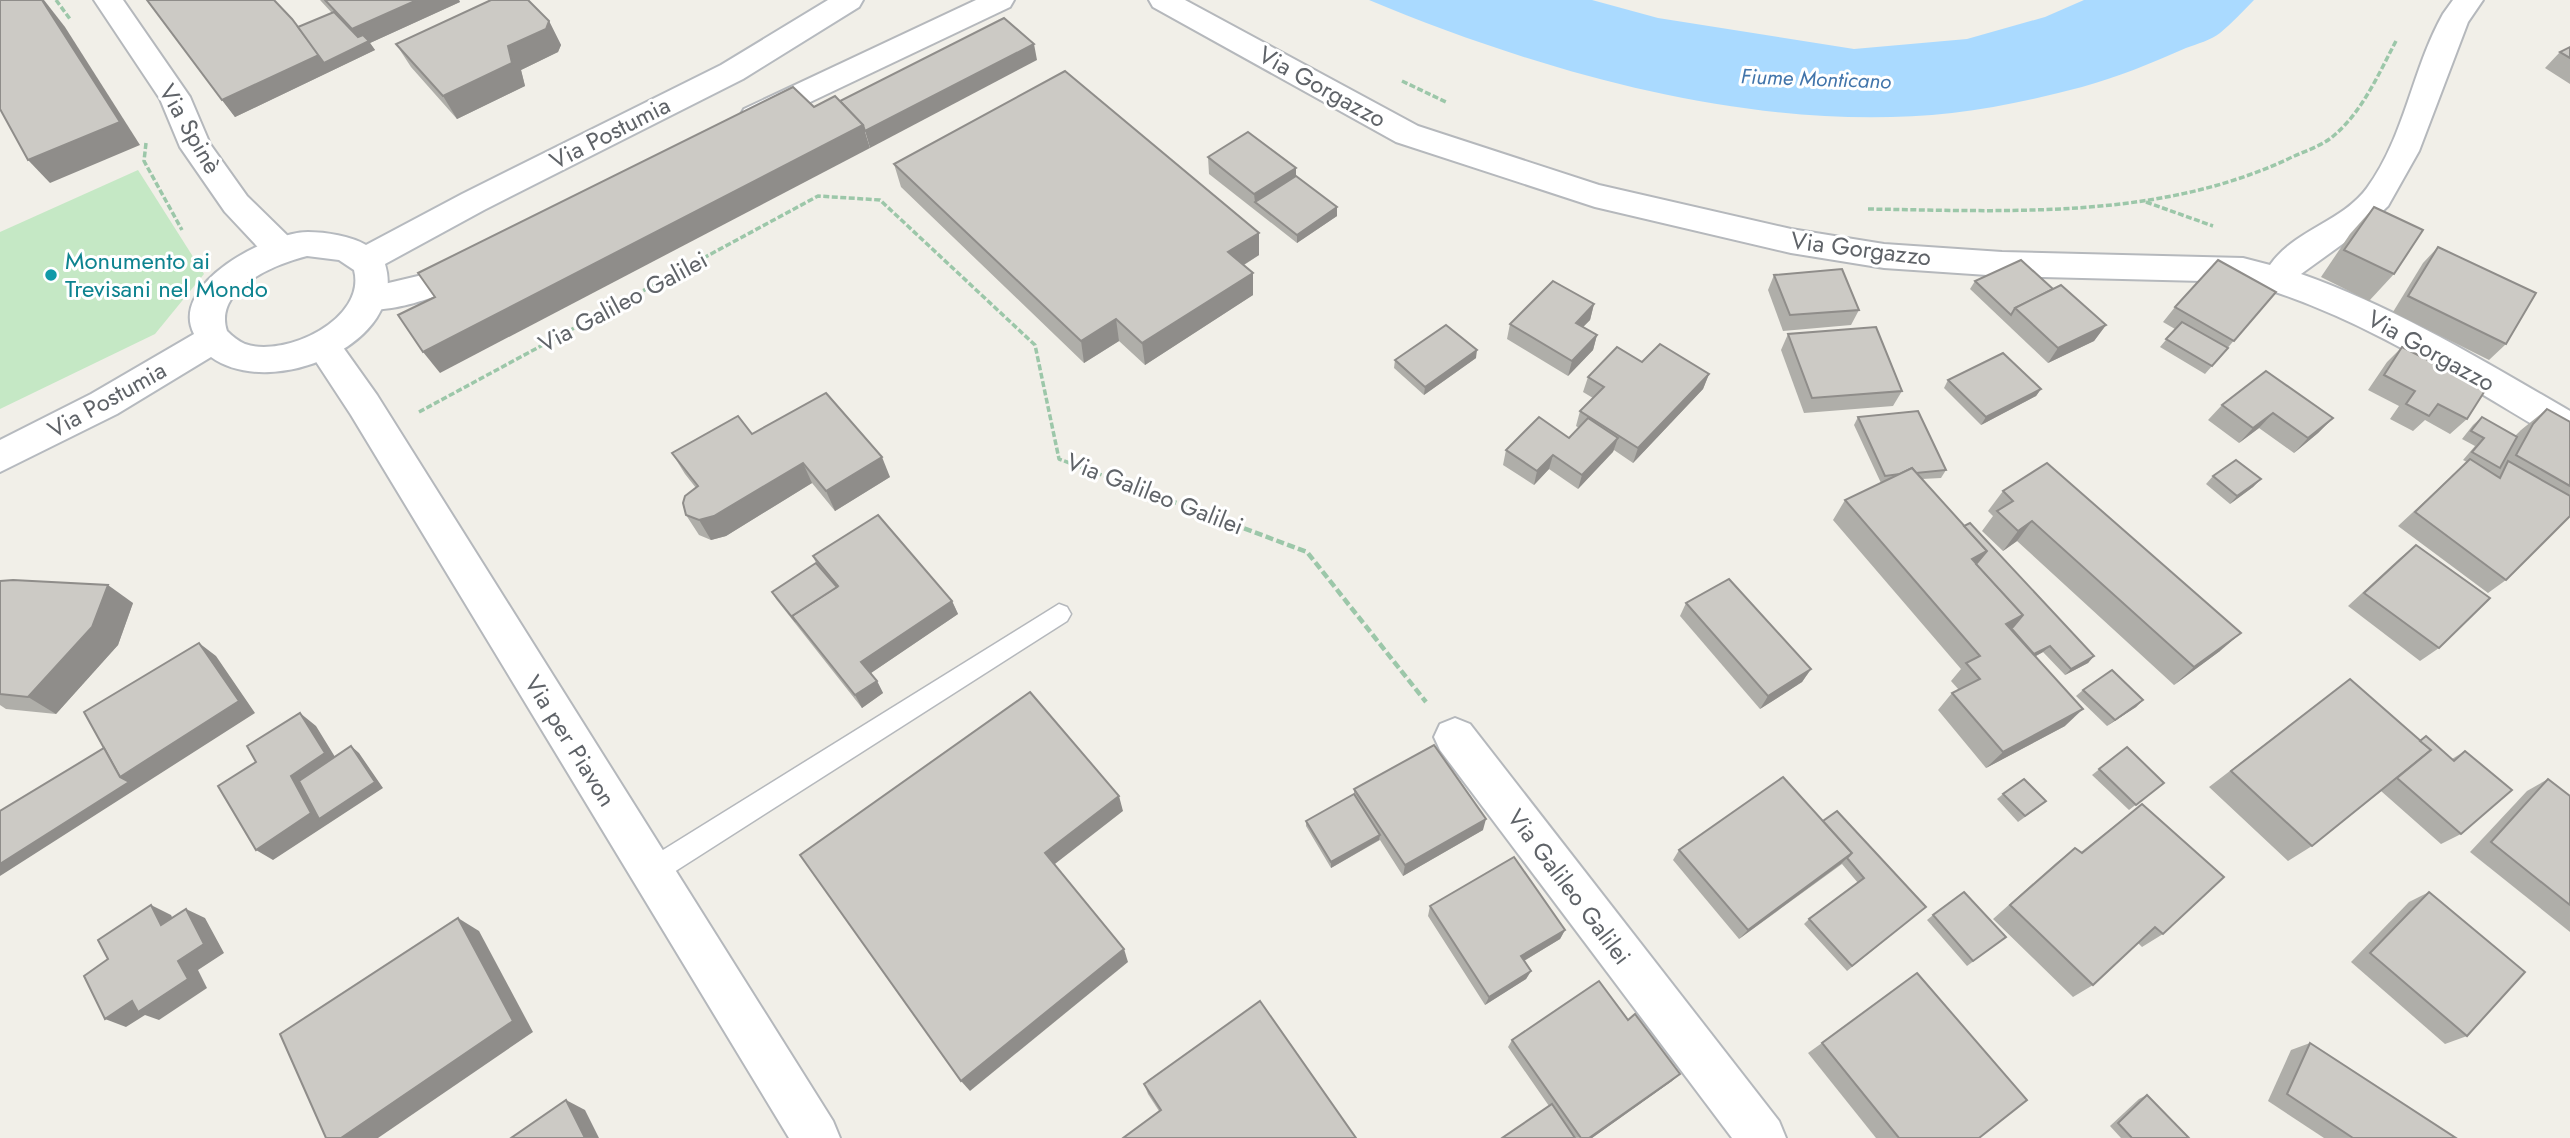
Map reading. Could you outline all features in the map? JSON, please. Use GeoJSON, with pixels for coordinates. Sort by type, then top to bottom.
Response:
{"type":"FeatureCollection","features":[{"type":"Feature","properties":{"kind":"street","name":"Via Spinè"},"geometry":{"type":"LineString","coordinates":[[108,0],[175,97],[204,159],[236,204],[281,250]]}},
{"type":"Feature","properties":{"kind":"street","name":"Via Postumia"},"geometry":{"type":"LineString","coordinates":[[366,260],[473,202],[732,72],[849,0]]}},
{"type":"Feature","properties":{"kind":"street"},"geometry":{"type":"LineString","coordinates":[[723,132],[1000,0]]}},
{"type":"Feature","properties":{"kind":"street","name":"Via Gorgazzo"},"geometry":{"type":"LineString","coordinates":[[1163,0],[1407,134],[1595,195],[1791,242],[1884,256],[2002,264],[2243,270],[2279,278],[2392,326],[2570,429]]}},
{"type":"Feature","properties":{"kind":"street"},"geometry":{"type":"LineString","coordinates":[[2279,278],[2285,266],[2350,222],[2375,200],[2402,153],[2451,26],[2469,0]]}},
{"type":"Feature","properties":{"kind":"street"},"geometry":{"type":"LineString","coordinates":[[307,244],[331,244],[352,250],[366,260],[373,272],[371,299],[360,316],[344,332],[323,345],[297,356],[270,361],[235,356],[225,352],[212,340],[207,325],[210,307],[220,290],[236,273],[257,260],[281,250],[307,244]]}},
{"type":"Feature","properties":{"kind":"street"},"geometry":{"type":"LineString","coordinates":[[371,299],[426,287],[500,248]]}},
{"type":"Feature","properties":{"kind":"street","name":"Via Postumia"},"geometry":{"type":"LineString","coordinates":[[0,457],[104,404],[212,340]]}},
{"type":"Feature","properties":{"kind":"street","name":"Via per Piavon"},"geometry":{"type":"LineString","coordinates":[[323,345],[364,405],[816,1138]]}},
{"type":"Feature","properties":{"kind":"street","name":"Via Galileo Galilei"},"geometry":{"type":"LineString","coordinates":[[1455,737],[1762,1138]]}},
{"type":"Feature","properties":{"kind":"lane"},"geometry":{"type":"LineString","coordinates":[[650,872],[1059,614]]}},
{"type":"Feature","properties":{"kind":"path"},"geometry":{"type":"LineString","coordinates":[[56,0],[71,21]]}},
{"type":"Feature","properties":{"kind":"path"},"geometry":{"type":"LineString","coordinates":[[1855,208],[2026,212],[2147,201],[2249,177],[2330,139],[2352,117],[2369,94],[2399,35]]}},
{"type":"Feature","properties":{"kind":"path"},"geometry":{"type":"LineString","coordinates":[[1392,77],[1453,105]]}},
{"type":"Feature","properties":{"kind":"path"},"geometry":{"type":"LineString","coordinates":[[146,138],[144,161],[182,229]]}},
{"type":"Feature","properties":{"kind":"path","name":"Via Galileo Galilei"},"geometry":{"type":"LineString","coordinates":[[418,412],[818,197],[880,200],[1035,345],[1059,459],[1307,552],[1455,737]]}},
{"type":"Feature","properties":{"kind":"path"},"geometry":{"type":"LineString","coordinates":[[2147,201],[2219,229]]}},
{"type":"Feature","properties":{"kind":"green space"},"geometry":{"type":"Polygon","coordinates":[[[138,170],[204,274],[155,334],[0,409],[0,232],[138,170]]]}},
{"type":"Feature","properties":{"kind":"water","name":"Fiume Monticano"},"geometry":{"type":"Polygon","coordinates":[[[1369,0],[1592,0],[1658,18],[1854,49],[1967,39],[2045,17],[2084,0],[2254,0],[2212,38],[2095,83],[1985,108],[1952,113],[1879,117],[1804,115],[1729,106],[1654,92],[1508,52],[1369,0]]]}},
{"type":"Feature","properties":{"kind":"building"},"geometry":{"type":"Polygon","coordinates":[[[0,0],[42,0],[120,122],[28,160],[0,109],[0,0]]]}},
{"type":"Feature","properties":{"kind":"building"},"geometry":{"type":"Polygon","coordinates":[[[147,0],[274,0],[319,55],[222,100],[147,0]]]}},
{"type":"Feature","properties":{"kind":"building"},"geometry":{"type":"Polygon","coordinates":[[[325,0],[417,0],[352,29],[325,0]]]}},
{"type":"Feature","properties":{"kind":"building"},"geometry":{"type":"Polygon","coordinates":[[[491,0],[528,0],[549,21],[546,29],[508,46],[512,63],[443,96],[396,44],[491,0]]]}},
{"type":"Feature","properties":{"kind":"building"},"geometry":{"type":"Polygon","coordinates":[[[334,12],[358,37],[363,35],[369,41],[324,63],[298,27],[334,12]]]}},
{"type":"Feature","properties":{"kind":"building"},"geometry":{"type":"Polygon","coordinates":[[[1004,18],[1034,44],[865,131],[863,125],[840,101],[1004,18]]]}},
{"type":"Feature","properties":{"kind":"building"},"geometry":{"type":"Polygon","coordinates":[[[2570,47],[2570,58],[2560,52],[2570,47]]]}},
{"type":"Feature","properties":{"kind":"building"},"geometry":{"type":"Polygon","coordinates":[[[1065,71],[1259,233],[1228,252],[1253,273],[1142,343],[1116,319],[1081,341],[894,164],[1065,71]]]}},
{"type":"Feature","properties":{"kind":"building"},"geometry":{"type":"Polygon","coordinates":[[[793,87],[814,107],[835,96],[863,125],[423,352],[398,315],[435,297],[418,273],[793,87]]]}},
{"type":"Feature","properties":{"kind":"building"},"geometry":{"type":"Polygon","coordinates":[[[1248,132],[1296,168],[1254,194],[1208,157],[1248,132]]]}},
{"type":"Feature","properties":{"kind":"building"},"geometry":{"type":"Polygon","coordinates":[[[1296,176],[1337,207],[1297,235],[1255,202],[1296,176]]]}},
{"type":"Feature","properties":{"kind":"building"},"geometry":{"type":"Polygon","coordinates":[[[2374,207],[2423,230],[2394,274],[2344,250],[2374,207]]]}},
{"type":"Feature","properties":{"kind":"building"},"geometry":{"type":"Polygon","coordinates":[[[2438,247],[2536,293],[2506,344],[2408,296],[2438,247]]]}},
{"type":"Feature","properties":{"kind":"building"},"geometry":{"type":"Polygon","coordinates":[[[2021,260],[2053,289],[2015,308],[2011,315],[1975,281],[2021,260]]]}},
{"type":"Feature","properties":{"kind":"building"},"geometry":{"type":"Polygon","coordinates":[[[2218,260],[2276,292],[2234,341],[2175,307],[2218,260]]]}},
{"type":"Feature","properties":{"kind":"building"},"geometry":{"type":"Polygon","coordinates":[[[1842,269],[1859,310],[1790,315],[1774,275],[1842,269]]]}},
{"type":"Feature","properties":{"kind":"building"},"geometry":{"type":"Polygon","coordinates":[[[1553,281],[1594,304],[1576,323],[1597,335],[1572,361],[1510,324],[1553,281]]]}},
{"type":"Feature","properties":{"kind":"building"},"geometry":{"type":"Polygon","coordinates":[[[2061,285],[2106,325],[2058,348],[2015,308],[2061,285]]]}},
{"type":"Feature","properties":{"kind":"building"},"geometry":{"type":"Polygon","coordinates":[[[2182,322],[2228,348],[2212,366],[2166,339],[2182,322]]]}},
{"type":"Feature","properties":{"kind":"building"},"geometry":{"type":"Polygon","coordinates":[[[1446,325],[1477,350],[1425,387],[1395,360],[1446,325]]]}},
{"type":"Feature","properties":{"kind":"building"},"geometry":{"type":"Polygon","coordinates":[[[1876,327],[1902,391],[1812,398],[1788,334],[1876,327]]]}},
{"type":"Feature","properties":{"kind":"building"},"geometry":{"type":"Polygon","coordinates":[[[1660,344],[1709,374],[1638,448],[1580,411],[1604,387],[1588,377],[1617,347],[1642,362],[1660,344]]]}},
{"type":"Feature","properties":{"kind":"building"},"geometry":{"type":"Polygon","coordinates":[[[2402,347],[2486,389],[2467,419],[2438,404],[2429,416],[2406,404],[2415,391],[2384,375],[2402,347]]]}},
{"type":"Feature","properties":{"kind":"building"},"geometry":{"type":"Polygon","coordinates":[[[2003,353],[2041,389],[1986,417],[1948,380],[2003,353]]]}},
{"type":"Feature","properties":{"kind":"building"},"geometry":{"type":"Polygon","coordinates":[[[2266,371],[2333,418],[2308,438],[2273,413],[2253,428],[2222,405],[2266,371]]]}},
{"type":"Feature","properties":{"kind":"building"},"geometry":{"type":"Polygon","coordinates":[[[826,393],[882,457],[826,491],[803,463],[714,516],[699,520],[686,515],[683,503],[685,496],[698,486],[672,453],[738,416],[752,434],[826,393]]]}},
{"type":"Feature","properties":{"kind":"building"},"geometry":{"type":"Polygon","coordinates":[[[2547,409],[2570,422],[2570,486],[2516,455],[2533,424],[2547,409]]]}},
{"type":"Feature","properties":{"kind":"building"},"geometry":{"type":"Polygon","coordinates":[[[1918,411],[1946,470],[1916,473],[1912,468],[1900,474],[1885,476],[1858,417],[1918,411]]]}},
{"type":"Feature","properties":{"kind":"building"},"geometry":{"type":"Polygon","coordinates":[[[1539,417],[1569,438],[1588,418],[1618,438],[1582,475],[1553,455],[1537,471],[1506,450],[1539,417]]]}},
{"type":"Feature","properties":{"kind":"building"},"geometry":{"type":"Polygon","coordinates":[[[2482,417],[2517,437],[2500,468],[2472,452],[2484,438],[2471,431],[2482,417]]]}},
{"type":"Feature","properties":{"kind":"building"},"geometry":{"type":"Polygon","coordinates":[[[2470,459],[2500,478],[2508,461],[2570,496],[2570,516],[2506,580],[2415,512],[2470,459]]]}},
{"type":"Feature","properties":{"kind":"building"},"geometry":{"type":"Polygon","coordinates":[[[2236,460],[2261,479],[2237,496],[2213,476],[2236,460]]]}},
{"type":"Feature","properties":{"kind":"building"},"geometry":{"type":"Polygon","coordinates":[[[2047,463],[2241,633],[2194,667],[2032,521],[2018,531],[1997,511],[2013,501],[2003,491],[2047,463]]]}},
{"type":"Feature","properties":{"kind":"building"},"geometry":{"type":"Polygon","coordinates":[[[1912,468],[1987,551],[1972,559],[2023,615],[2006,624],[2083,709],[2003,752],[1952,693],[1980,679],[1966,663],[1980,656],[1845,500],[1912,468]]]}},
{"type":"Feature","properties":{"kind":"building"},"geometry":{"type":"Polygon","coordinates":[[[878,515],[952,601],[861,662],[877,681],[855,695],[792,616],[838,586],[813,556],[878,515]]]}},
{"type":"Feature","properties":{"kind":"building"},"geometry":{"type":"Polygon","coordinates":[[[1970,523],[2094,656],[2071,669],[2050,646],[2034,654],[2011,628],[2023,615],[1976,564],[1987,551],[1964,526],[1970,523]]]}},
{"type":"Feature","properties":{"kind":"building"},"geometry":{"type":"Polygon","coordinates":[[[2416,545],[2490,598],[2439,648],[2364,593],[2416,545]]]}},
{"type":"Feature","properties":{"kind":"building"},"geometry":{"type":"Polygon","coordinates":[[[816,563],[837,587],[792,616],[796,622],[772,592],[816,563]]]}},
{"type":"Feature","properties":{"kind":"building"},"geometry":{"type":"Polygon","coordinates":[[[1729,579],[1811,669],[1768,696],[1686,603],[1729,579]]]}},
{"type":"Feature","properties":{"kind":"building"},"geometry":{"type":"Polygon","coordinates":[[[0,581],[108,585],[92,627],[28,697],[0,694],[0,581]]]}},
{"type":"Feature","properties":{"kind":"building"},"geometry":{"type":"Polygon","coordinates":[[[199,643],[239,701],[120,777],[84,712],[199,643]]]}},
{"type":"Feature","properties":{"kind":"building"},"geometry":{"type":"Polygon","coordinates":[[[2112,670],[2143,700],[2115,720],[2083,690],[2112,670]]]}},
{"type":"Feature","properties":{"kind":"building"},"geometry":{"type":"Polygon","coordinates":[[[2350,679],[2431,750],[2312,846],[2231,771],[2350,679]]]}},
{"type":"Feature","properties":{"kind":"building"},"geometry":{"type":"Polygon","coordinates":[[[1030,692],[1119,796],[1045,853],[1124,949],[961,1081],[800,855],[1030,692]]]}},
{"type":"Feature","properties":{"kind":"building"},"geometry":{"type":"Polygon","coordinates":[[[300,713],[325,753],[291,776],[311,813],[256,850],[218,786],[256,762],[247,746],[300,713]]]}},
{"type":"Feature","properties":{"kind":"building"},"geometry":{"type":"Polygon","coordinates":[[[2426,736],[2454,761],[2465,751],[2512,790],[2461,834],[2397,778],[2431,750],[2420,741],[2426,736]]]}},
{"type":"Feature","properties":{"kind":"building"},"geometry":{"type":"Polygon","coordinates":[[[1434,745],[1486,819],[1405,865],[1354,789],[1434,745]]]}},
{"type":"Feature","properties":{"kind":"building"},"geometry":{"type":"Polygon","coordinates":[[[351,746],[375,782],[319,819],[299,781],[351,746]]]}},
{"type":"Feature","properties":{"kind":"building"},"geometry":{"type":"Polygon","coordinates":[[[2127,747],[2164,783],[2136,805],[2099,769],[2127,747]]]}},
{"type":"Feature","properties":{"kind":"building"},"geometry":{"type":"Polygon","coordinates":[[[104,748],[120,777],[129,782],[0,864],[0,811],[104,748]]]}},
{"type":"Feature","properties":{"kind":"building"},"geometry":{"type":"Polygon","coordinates":[[[1783,777],[1852,853],[1748,930],[1679,850],[1783,777]]]}},
{"type":"Feature","properties":{"kind":"building"},"geometry":{"type":"Polygon","coordinates":[[[2024,779],[2046,801],[2025,816],[2003,794],[2024,779]]]}},
{"type":"Feature","properties":{"kind":"building"},"geometry":{"type":"Polygon","coordinates":[[[2548,779],[2570,796],[2570,905],[2491,842],[2548,779]]]}},
{"type":"Feature","properties":{"kind":"building"},"geometry":{"type":"Polygon","coordinates":[[[1354,794],[1380,835],[1331,862],[1306,821],[1354,794]]]}},
{"type":"Feature","properties":{"kind":"building"},"geometry":{"type":"Polygon","coordinates":[[[2142,804],[2224,877],[2163,934],[2155,927],[2093,985],[2010,905],[2075,848],[2082,853],[2142,804]]]}},
{"type":"Feature","properties":{"kind":"building"},"geometry":{"type":"Polygon","coordinates":[[[1837,811],[1926,907],[1852,966],[1809,919],[1864,878],[1847,858],[1852,853],[1823,821],[1837,811]]]}},
{"type":"Feature","properties":{"kind":"building"},"geometry":{"type":"Polygon","coordinates":[[[1514,857],[1565,930],[1521,956],[1531,971],[1489,997],[1430,906],[1514,857]]]}},
{"type":"Feature","properties":{"kind":"building"},"geometry":{"type":"Polygon","coordinates":[[[1964,892],[2006,937],[1973,961],[1933,915],[1964,892]]]}},
{"type":"Feature","properties":{"kind":"building"},"geometry":{"type":"Polygon","coordinates":[[[2429,892],[2525,972],[2467,1036],[2370,953],[2429,892]]]}},
{"type":"Feature","properties":{"kind":"building"},"geometry":{"type":"Polygon","coordinates":[[[151,905],[161,925],[186,909],[204,944],[178,961],[188,979],[138,1012],[132,1001],[105,1019],[84,976],[108,959],[98,940],[151,905]]]}},
{"type":"Feature","properties":{"kind":"building"},"geometry":{"type":"Polygon","coordinates":[[[458,918],[513,1021],[341,1138],[326,1138],[280,1034],[458,918]]]}},
{"type":"Feature","properties":{"kind":"building"},"geometry":{"type":"Polygon","coordinates":[[[1917,973],[2027,1100],[1979,1138],[1899,1138],[1822,1043],[1917,973]]]}},
{"type":"Feature","properties":{"kind":"building"},"geometry":{"type":"Polygon","coordinates":[[[1599,981],[1628,1020],[1635,1014],[1680,1074],[1589,1138],[1581,1138],[1512,1040],[1599,981]]]}},
{"type":"Feature","properties":{"kind":"building"},"geometry":{"type":"Polygon","coordinates":[[[1260,1001],[1356,1138],[1123,1138],[1161,1110],[1144,1084],[1260,1001]]]}},
{"type":"Feature","properties":{"kind":"building"},"geometry":{"type":"Polygon","coordinates":[[[2310,1043],[2456,1138],[2353,1138],[2287,1094],[2310,1043]]]}},
{"type":"Feature","properties":{"kind":"building"},"geometry":{"type":"Polygon","coordinates":[[[2147,1095],[2189,1138],[2132,1138],[2118,1123],[2147,1095]]]}},
{"type":"Feature","properties":{"kind":"building"},"geometry":{"type":"Polygon","coordinates":[[[566,1100],[585,1138],[511,1138],[566,1100]]]}},
{"type":"Feature","properties":{"kind":"building"},"geometry":{"type":"Polygon","coordinates":[[[1552,1104],[1575,1138],[1502,1138],[1552,1104]]]}},
{"type":"Feature","properties":{"kind":"place","name":"Monumento ai Trevisani nel Mondo"},"geometry":{"type":"Point","coordinates":[51,275]}}]}
